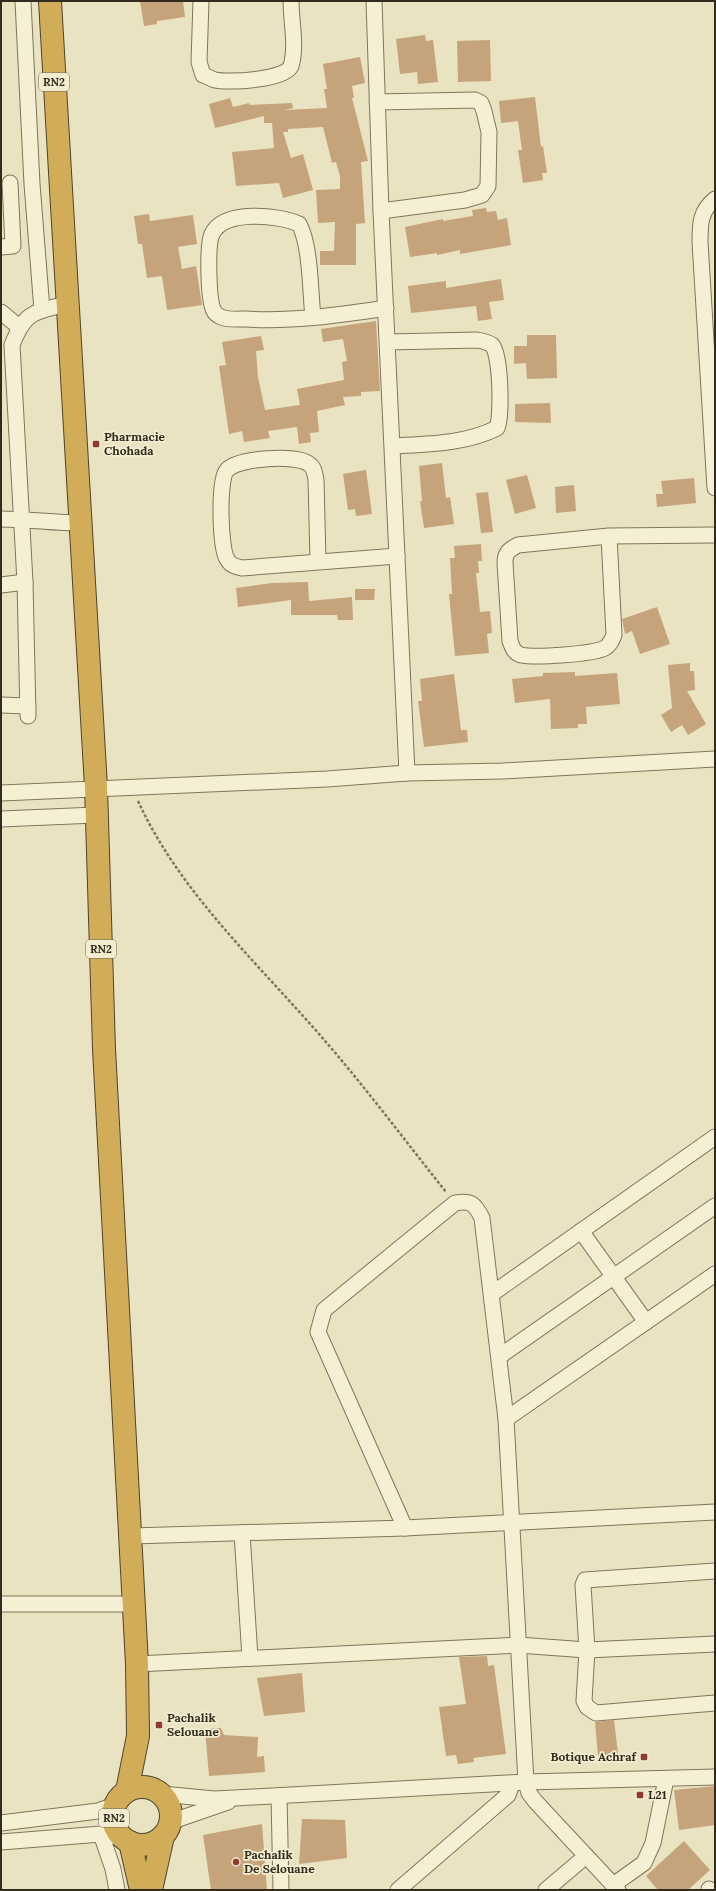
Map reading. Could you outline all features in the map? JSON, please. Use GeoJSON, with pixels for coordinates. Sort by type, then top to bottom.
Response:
{"type":"FeatureCollection","features":[{"type":"Feature","properties":{"kind":"highway","name":"RN2"},"geometry":{"type":"LineString","coordinates":[[50,1],[96,787],[104,1049],[132,1536],[137,1664],[138,1736],[122,1796],[114,1811],[114,1821],[117,1831],[127,1840],[148,1844],[166,1829]]}},
{"type":"Feature","properties":{"kind":"highway","name":"RN2"},"geometry":{"type":"LineString","coordinates":[[138,1736],[157,1792]]}},
{"type":"Feature","properties":{"kind":"highway","name":"RN2"},"geometry":{"type":"LineString","coordinates":[[122,1796],[143,1787],[157,1792],[168,1802],[171,1812],[151,1890]]}},
{"type":"Feature","properties":{"kind":"highway","name":"RN2"},"geometry":{"type":"LineString","coordinates":[[127,1840],[141,1890]]}},
{"type":"Feature","properties":{"kind":"street"},"geometry":{"type":"LineString","coordinates":[[23,1],[32,184],[42,310]]}},
{"type":"Feature","properties":{"kind":"street"},"geometry":{"type":"LineString","coordinates":[[201,1],[199,62],[203,75],[214,80],[228,81],[265,78],[285,72],[290,68],[293,54],[291,1]]}},
{"type":"Feature","properties":{"kind":"street"},"geometry":{"type":"LineString","coordinates":[[374,1],[381,211],[408,773]]}},
{"type":"Feature","properties":{"kind":"street"},"geometry":{"type":"LineString","coordinates":[[377,102],[475,100],[481,103],[489,132],[488,186],[482,194],[466,200],[381,211]]}},
{"type":"Feature","properties":{"kind":"street"},"geometry":{"type":"LineString","coordinates":[[1,247],[13,246],[5,184],[32,184]]}},
{"type":"Feature","properties":{"kind":"street"},"geometry":{"type":"LineString","coordinates":[[715,199],[707,206],[701,218],[700,242],[710,332],[715,488]]}},
{"type":"Feature","properties":{"kind":"street"},"geometry":{"type":"LineString","coordinates":[[313,317],[307,254],[303,231],[299,224],[280,218],[246,216],[226,221],[217,227],[212,234],[210,246],[209,296],[214,312],[222,318],[276,321],[313,317],[386,308]]}},
{"type":"Feature","properties":{"kind":"street"},"geometry":{"type":"LineString","coordinates":[[1,705],[28,711],[25,582],[12,345],[18,327],[32,313],[68,304]]}},
{"type":"Feature","properties":{"kind":"street"},"geometry":{"type":"LineString","coordinates":[[1,312],[18,327]]}},
{"type":"Feature","properties":{"kind":"street"},"geometry":{"type":"LineString","coordinates":[[388,342],[477,340],[492,345],[495,351],[497,363],[500,409],[496,428],[480,436],[437,443],[393,446]]}},
{"type":"Feature","properties":{"kind":"street"},"geometry":{"type":"LineString","coordinates":[[318,560],[316,480],[314,469],[310,464],[292,459],[266,459],[231,466],[225,471],[222,483],[222,543],[226,558],[232,565],[242,568],[318,560],[397,556]]}},
{"type":"Feature","properties":{"kind":"street"},"geometry":{"type":"LineString","coordinates":[[1,519],[21,519],[52,523],[80,523]]}},
{"type":"Feature","properties":{"kind":"street"},"geometry":{"type":"LineString","coordinates":[[609,536],[614,629],[614,635],[611,643],[601,650],[561,655],[520,654],[513,650],[510,641],[505,563],[505,556],[509,550],[518,545],[609,536],[715,535]]}},
{"type":"Feature","properties":{"kind":"street"},"geometry":{"type":"LineString","coordinates":[[1,585],[25,582]]}},
{"type":"Feature","properties":{"kind":"street"},"geometry":{"type":"LineString","coordinates":[[1,792],[408,773],[503,771],[715,760]]}},
{"type":"Feature","properties":{"kind":"street"},"geometry":{"type":"LineString","coordinates":[[1,819],[96,815]]}},
{"type":"Feature","properties":{"kind":"street"},"geometry":{"type":"LineString","coordinates":[[493,1293],[715,1137]]}},
{"type":"Feature","properties":{"kind":"street"},"geometry":{"type":"LineString","coordinates":[[398,1890],[508,1795],[519,1783],[518,1645],[506,1419],[493,1293],[482,1218],[476,1206],[466,1201],[455,1204],[324,1310],[318,1332],[405,1528]]}},
{"type":"Feature","properties":{"kind":"street"},"geometry":{"type":"LineString","coordinates":[[500,1356],[715,1206]]}},
{"type":"Feature","properties":{"kind":"street"},"geometry":{"type":"LineString","coordinates":[[581,1231],[646,1322]]}},
{"type":"Feature","properties":{"kind":"street"},"geometry":{"type":"LineString","coordinates":[[506,1419],[715,1274]]}},
{"type":"Feature","properties":{"kind":"street"},"geometry":{"type":"LineString","coordinates":[[132,1536],[405,1528],[512,1521],[715,1512]]}},
{"type":"Feature","properties":{"kind":"street"},"geometry":{"type":"LineString","coordinates":[[242,1533],[250,1658]]}},
{"type":"Feature","properties":{"kind":"street"},"geometry":{"type":"LineString","coordinates":[[715,1571],[585,1580],[583,1585],[587,1650],[584,1702],[587,1707],[596,1712],[715,1703]]}},
{"type":"Feature","properties":{"kind":"street"},"geometry":{"type":"LineString","coordinates":[[1,1604],[134,1604]]}},
{"type":"Feature","properties":{"kind":"street"},"geometry":{"type":"LineString","coordinates":[[137,1664],[518,1645],[587,1650],[715,1644]]}},
{"type":"Feature","properties":{"kind":"street"},"geometry":{"type":"LineString","coordinates":[[157,1792],[214,1799],[519,1783],[715,1777]]}},
{"type":"Feature","properties":{"kind":"street"},"geometry":{"type":"LineString","coordinates":[[519,1783],[616,1887],[644,1863],[653,1843],[666,1779]]}},
{"type":"Feature","properties":{"kind":"street"},"geometry":{"type":"LineString","coordinates":[[1,1822],[98,1810],[109,1807],[122,1796]]}},
{"type":"Feature","properties":{"kind":"street"},"geometry":{"type":"LineString","coordinates":[[279,1796],[281,1890]]}},
{"type":"Feature","properties":{"kind":"street"},"geometry":{"type":"LineString","coordinates":[[166,1829],[244,1797]]}},
{"type":"Feature","properties":{"kind":"street"},"geometry":{"type":"LineString","coordinates":[[101,1834],[113,1869],[117,1890]]}},
{"type":"Feature","properties":{"kind":"street"},"geometry":{"type":"LineString","coordinates":[[1,1842],[101,1834],[127,1840]]}},
{"type":"Feature","properties":{"kind":"street"},"geometry":{"type":"LineString","coordinates":[[546,1890],[586,1856]]}},
{"type":"Feature","properties":{"kind":"path"},"geometry":{"type":"LineString","coordinates":[[131,787],[146,820],[201,901],[242,952],[304,1017],[373,1099],[455,1204]]}},
{"type":"Feature","properties":{"kind":"building"},"geometry":{"type":"Polygon","coordinates":[[[140,1],[183,1],[185,17],[157,21],[157,24],[144,26],[140,1]]]}},
{"type":"Feature","properties":{"kind":"building"},"geometry":{"type":"Polygon","coordinates":[[[425,35],[426,41],[433,40],[438,82],[418,84],[417,72],[400,74],[396,39],[425,35]]]}},
{"type":"Feature","properties":{"kind":"building"},"geometry":{"type":"Polygon","coordinates":[[[490,40],[491,81],[458,82],[457,41],[490,40]]]}},
{"type":"Feature","properties":{"kind":"building"},"geometry":{"type":"Polygon","coordinates":[[[360,57],[365,83],[352,86],[354,98],[352,98],[368,161],[361,162],[365,223],[356,224],[356,265],[320,265],[320,251],[334,251],[335,222],[318,223],[316,190],[340,189],[340,176],[336,162],[332,163],[323,127],[288,129],[288,132],[283,132],[291,158],[303,154],[313,190],[283,198],[279,183],[236,186],[232,152],[274,148],[272,123],[264,123],[264,116],[215,128],[209,104],[230,98],[233,107],[249,103],[250,105],[292,103],[293,108],[284,110],[327,108],[324,89],[327,89],[323,64],[360,57]]]}},
{"type":"Feature","properties":{"kind":"building"},"geometry":{"type":"Polygon","coordinates":[[[535,97],[541,147],[543,146],[547,173],[542,173],[543,180],[523,183],[518,150],[522,150],[518,121],[501,123],[499,101],[535,97]]]}},
{"type":"Feature","properties":{"kind":"building"},"geometry":{"type":"Polygon","coordinates":[[[486,208],[487,212],[496,211],[498,220],[507,218],[511,245],[460,254],[460,250],[437,255],[437,253],[410,257],[405,227],[443,219],[443,221],[473,216],[472,210],[486,208]]]}},
{"type":"Feature","properties":{"kind":"building"},"geometry":{"type":"Polygon","coordinates":[[[149,214],[150,221],[193,215],[197,244],[178,247],[182,269],[196,266],[202,305],[167,310],[162,276],[147,278],[142,244],[138,244],[134,216],[149,214]]]}},
{"type":"Feature","properties":{"kind":"building"},"geometry":{"type":"Polygon","coordinates":[[[501,279],[504,300],[489,302],[492,319],[478,321],[476,306],[411,313],[408,286],[446,281],[446,288],[501,279]]]}},
{"type":"Feature","properties":{"kind":"building"},"geometry":{"type":"Polygon","coordinates":[[[376,321],[380,391],[361,392],[361,396],[343,397],[345,405],[317,411],[319,432],[310,433],[311,442],[299,444],[297,427],[268,431],[270,438],[244,442],[242,431],[229,434],[219,366],[226,365],[222,342],[261,336],[264,350],[256,351],[258,377],[265,410],[300,405],[297,389],[344,380],[342,362],[347,361],[343,339],[323,342],[321,329],[376,321]]]}},
{"type":"Feature","properties":{"kind":"building"},"geometry":{"type":"Polygon","coordinates":[[[527,335],[556,335],[557,378],[527,379],[526,363],[514,364],[514,346],[527,346],[527,335]]]}},
{"type":"Feature","properties":{"kind":"building"},"geometry":{"type":"Polygon","coordinates":[[[550,403],[551,423],[515,422],[515,404],[550,403]]]}},
{"type":"Feature","properties":{"kind":"building"},"geometry":{"type":"Polygon","coordinates":[[[442,463],[446,498],[450,497],[454,524],[424,528],[420,501],[422,501],[419,466],[442,463]]]}},
{"type":"Feature","properties":{"kind":"building"},"geometry":{"type":"Polygon","coordinates":[[[366,470],[372,514],[356,516],[355,509],[348,510],[343,474],[366,470]]]}},
{"type":"Feature","properties":{"kind":"building"},"geometry":{"type":"Polygon","coordinates":[[[527,475],[536,508],[515,514],[506,480],[527,475]]]}},
{"type":"Feature","properties":{"kind":"building"},"geometry":{"type":"Polygon","coordinates":[[[694,478],[696,503],[657,507],[656,494],[663,494],[661,481],[694,478]]]}},
{"type":"Feature","properties":{"kind":"building"},"geometry":{"type":"Polygon","coordinates":[[[574,485],[576,511],[556,513],[555,487],[574,485]]]}},
{"type":"Feature","properties":{"kind":"building"},"geometry":{"type":"Polygon","coordinates":[[[488,492],[493,532],[481,533],[476,493],[488,492]]]}},
{"type":"Feature","properties":{"kind":"building"},"geometry":{"type":"Polygon","coordinates":[[[481,544],[482,561],[478,561],[479,573],[476,573],[480,612],[490,611],[492,633],[487,634],[489,653],[455,656],[449,594],[452,594],[450,558],[455,558],[454,546],[481,544]]]}},
{"type":"Feature","properties":{"kind":"building"},"geometry":{"type":"Polygon","coordinates":[[[308,582],[309,601],[352,597],[353,620],[338,620],[337,615],[291,615],[291,600],[238,607],[236,588],[272,583],[308,582]]]}},
{"type":"Feature","properties":{"kind":"building"},"geometry":{"type":"Polygon","coordinates":[[[355,589],[375,589],[374,600],[355,600],[355,589]]]}},
{"type":"Feature","properties":{"kind":"building"},"geometry":{"type":"Polygon","coordinates":[[[657,607],[670,644],[640,654],[632,631],[625,634],[622,619],[657,607]]]}},
{"type":"Feature","properties":{"kind":"building"},"geometry":{"type":"Polygon","coordinates":[[[690,663],[690,671],[694,671],[695,690],[687,691],[706,724],[688,735],[682,725],[671,732],[661,715],[672,708],[668,665],[690,663]]]}},
{"type":"Feature","properties":{"kind":"building"},"geometry":{"type":"Polygon","coordinates":[[[575,672],[575,676],[617,673],[620,704],[586,707],[587,724],[578,724],[578,728],[551,729],[550,699],[515,703],[512,679],[543,676],[543,673],[575,672]]]}},
{"type":"Feature","properties":{"kind":"building"},"geometry":{"type":"Polygon","coordinates":[[[454,674],[461,730],[467,730],[468,742],[424,747],[418,701],[422,701],[420,679],[454,674]]]}},
{"type":"Feature","properties":{"kind":"building"},"geometry":{"type":"Polygon","coordinates":[[[487,1656],[488,1666],[494,1665],[506,1754],[473,1758],[474,1762],[458,1764],[456,1755],[446,1756],[439,1707],[466,1704],[459,1657],[487,1656]]]}},
{"type":"Feature","properties":{"kind":"building"},"geometry":{"type":"Polygon","coordinates":[[[302,1673],[305,1712],[264,1716],[257,1678],[302,1673]]]}},
{"type":"Feature","properties":{"kind":"building"},"geometry":{"type":"Polygon","coordinates":[[[614,1720],[618,1754],[598,1756],[595,1722],[614,1720]]]}},
{"type":"Feature","properties":{"kind":"building"},"geometry":{"type":"Polygon","coordinates":[[[221,1728],[224,1735],[258,1737],[257,1757],[264,1756],[265,1772],[209,1776],[205,1729],[221,1728]]]}},
{"type":"Feature","properties":{"kind":"building"},"geometry":{"type":"Polygon","coordinates":[[[715,1786],[715,1825],[679,1830],[674,1790],[715,1786]]]}},
{"type":"Feature","properties":{"kind":"building"},"geometry":{"type":"Polygon","coordinates":[[[302,1819],[345,1820],[347,1858],[299,1864],[302,1819]]]}},
{"type":"Feature","properties":{"kind":"building","name":"Pachalik De Selouane"},"geometry":{"type":"Polygon","coordinates":[[[262,1824],[267,1890],[211,1890],[203,1835],[262,1824]]]}},
{"type":"Feature","properties":{"kind":"building"},"geometry":{"type":"Polygon","coordinates":[[[684,1841],[710,1870],[688,1890],[658,1890],[646,1876],[684,1841]]]}},
{"type":"Feature","properties":{"kind":"place","name":"Pharmacie Chohada"},"geometry":{"type":"Point","coordinates":[96,444]}},
{"type":"Feature","properties":{"kind":"place","name":"Pachalik Selouane"},"geometry":{"type":"Point","coordinates":[159,1725]}},
{"type":"Feature","properties":{"kind":"place","name":"Botique Achraf"},"geometry":{"type":"Point","coordinates":[644,1757]}},
{"type":"Feature","properties":{"kind":"place","name":"L21"},"geometry":{"type":"Point","coordinates":[640,1795]}},
{"type":"Feature","properties":{"kind":"place","name":"Pachalik De Selouane"},"geometry":{"type":"Point","coordinates":[236,1862]}}]}
